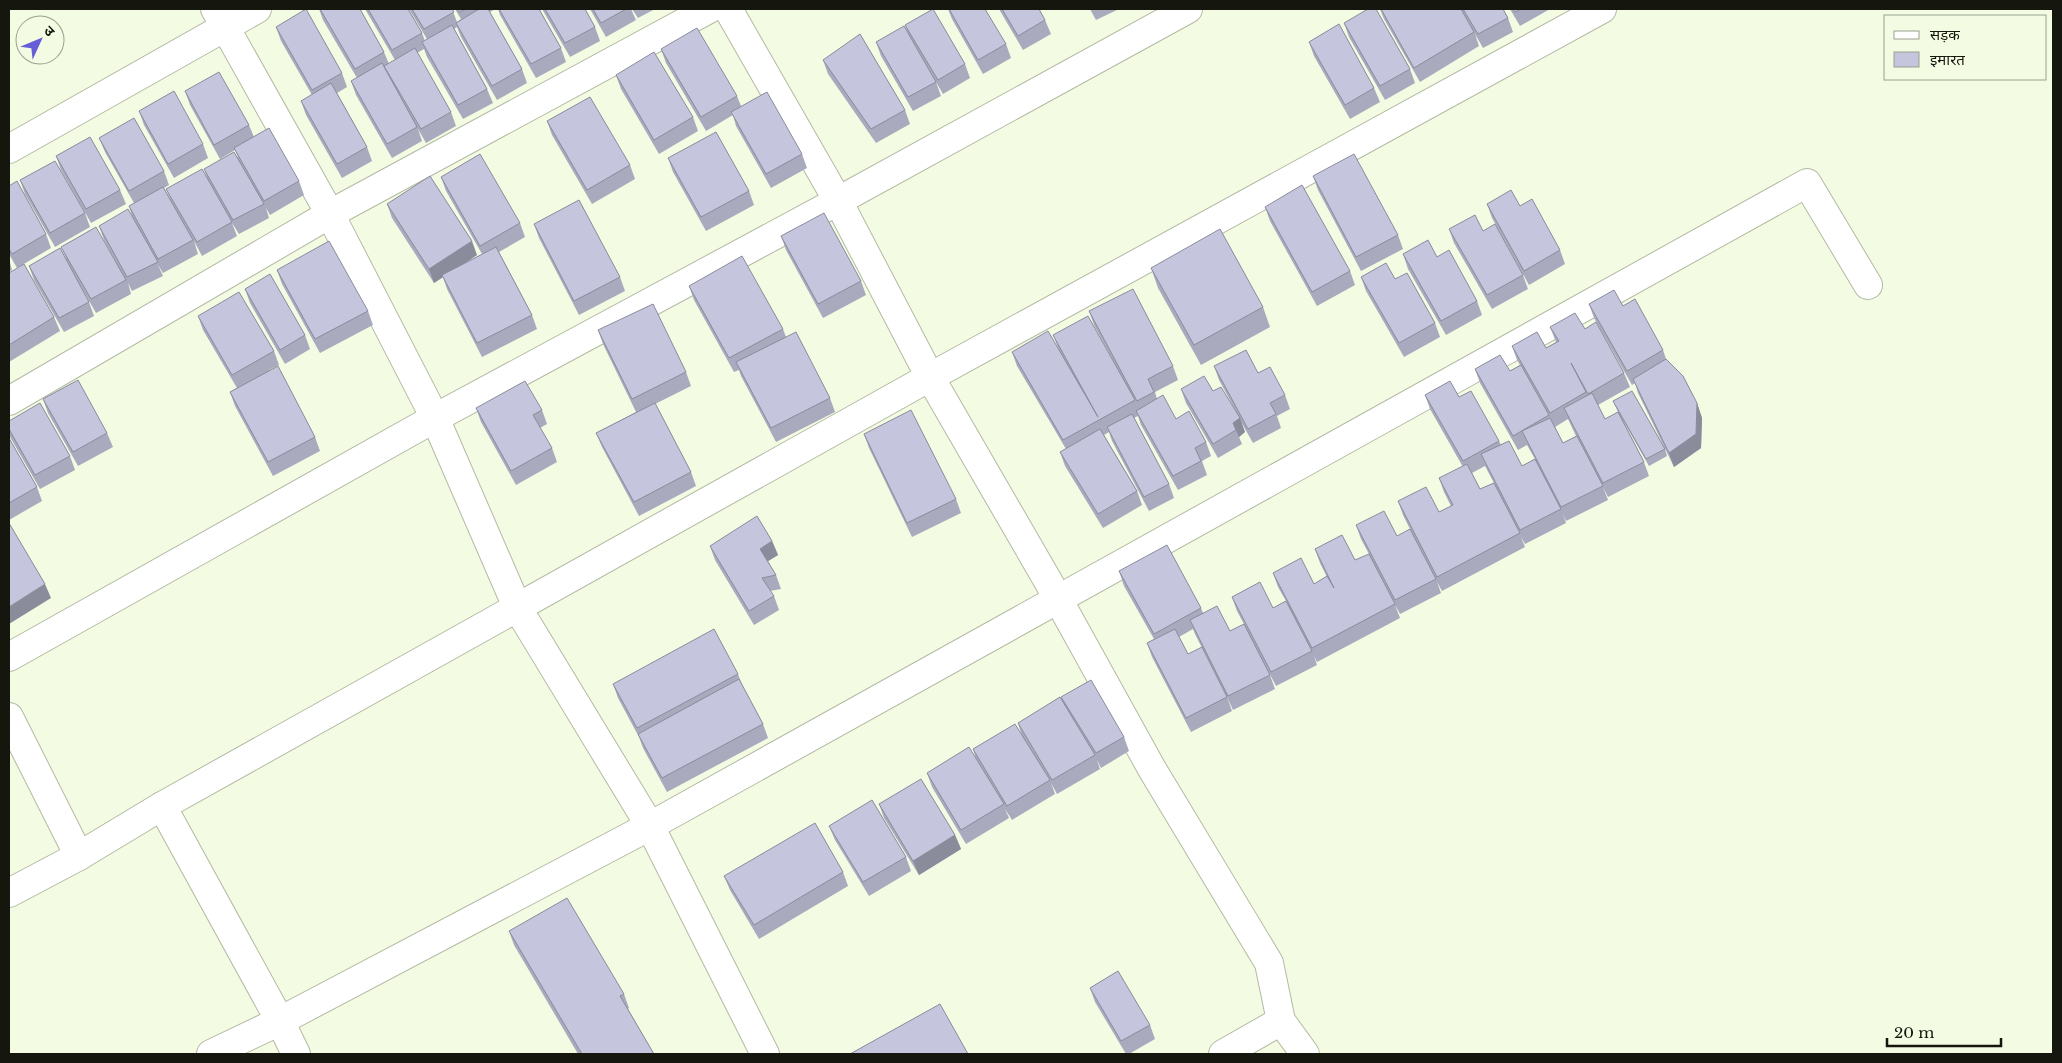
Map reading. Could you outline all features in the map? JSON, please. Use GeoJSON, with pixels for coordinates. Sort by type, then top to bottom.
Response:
{"type":"FeatureCollection","features":[{"type":"Feature","properties":{"kind":"street"},"geometry":{"type":"LineString","coordinates":[[9,149],[220,17],[257,9]]}},
{"type":"Feature","properties":{"kind":"street"},"geometry":{"type":"LineString","coordinates":[[9,402],[330,214],[709,9]]}},
{"type":"Feature","properties":{"kind":"street"},"geometry":{"type":"LineString","coordinates":[[728,9],[838,201],[930,377],[1058,599],[1152,769],[1269,963],[1281,1021],[1304,1054]]}},
{"type":"Feature","properties":{"kind":"street"},"geometry":{"type":"LineString","coordinates":[[9,657],[435,418],[838,201],[1188,9]]}},
{"type":"Feature","properties":{"kind":"street"},"geometry":{"type":"LineString","coordinates":[[9,893],[79,856],[162,806],[930,377],[1602,9]]}},
{"type":"Feature","properties":{"kind":"street"},"geometry":{"type":"LineString","coordinates":[[220,17],[330,214],[435,418],[517,607],[650,826],[765,1054]]}},
{"type":"Feature","properties":{"kind":"street"},"geometry":{"type":"LineString","coordinates":[[211,1054],[280,1020],[650,826],[1807,183],[1868,285]]}},
{"type":"Feature","properties":{"kind":"street"},"geometry":{"type":"LineString","coordinates":[[9,717],[79,856]]}},
{"type":"Feature","properties":{"kind":"street"},"geometry":{"type":"LineString","coordinates":[[162,806],[280,1020],[296,1054]]}},
{"type":"Feature","properties":{"kind":"street"},"geometry":{"type":"LineString","coordinates":[[1223,1054],[1281,1021]]}},
{"type":"Feature","properties":{"kind":"building"},"geometry":{"type":"Polygon","coordinates":[[[306,9],[342,73],[312,90],[276,27],[306,9]]]}},
{"type":"Feature","properties":{"kind":"building"},"geometry":{"type":"Polygon","coordinates":[[[320,9],[360,9],[384,52],[355,69],[320,9]]]}},
{"type":"Feature","properties":{"kind":"building"},"geometry":{"type":"Polygon","coordinates":[[[368,9],[408,9],[422,33],[392,50],[368,9]]]}},
{"type":"Feature","properties":{"kind":"building"},"geometry":{"type":"Polygon","coordinates":[[[412,9],[452,9],[454,12],[424,29],[412,9]]]}},
{"type":"Feature","properties":{"kind":"building"},"geometry":{"type":"Polygon","coordinates":[[[479,9],[488,9],[522,69],[492,86],[456,23],[479,9]]]}},
{"type":"Feature","properties":{"kind":"building"},"geometry":{"type":"Polygon","coordinates":[[[499,9],[539,9],[561,48],[531,64],[499,9]]]}},
{"type":"Feature","properties":{"kind":"building"},"geometry":{"type":"Polygon","coordinates":[[[545,9],[585,9],[595,27],[565,43],[545,9]]]}},
{"type":"Feature","properties":{"kind":"building"},"geometry":{"type":"Polygon","coordinates":[[[593,9],[626,9],[601,23],[593,9]]]}},
{"type":"Feature","properties":{"kind":"building"},"geometry":{"type":"Polygon","coordinates":[[[933,9],[965,64],[938,80],[905,25],[933,9]]]}},
{"type":"Feature","properties":{"kind":"building"},"geometry":{"type":"Polygon","coordinates":[[[949,9],[985,9],[1006,44],[978,60],[949,9]]]}},
{"type":"Feature","properties":{"kind":"building"},"geometry":{"type":"Polygon","coordinates":[[[1002,9],[1039,9],[1045,20],[1018,36],[1002,9]]]}},
{"type":"Feature","properties":{"kind":"building"},"geometry":{"type":"Polygon","coordinates":[[[1368,9],[1376,9],[1410,69],[1380,86],[1344,23],[1368,9]]]}},
{"type":"Feature","properties":{"kind":"building"},"geometry":{"type":"Polygon","coordinates":[[[1381,9],[1461,9],[1474,32],[1414,68],[1381,9]]]}},
{"type":"Feature","properties":{"kind":"building"},"geometry":{"type":"Polygon","coordinates":[[[1463,9],[1503,9],[1508,18],[1478,34],[1463,9]]]}},
{"type":"Feature","properties":{"kind":"building"},"geometry":{"type":"Polygon","coordinates":[[[1339,24],[1374,88],[1345,105],[1309,42],[1339,24]]]}},
{"type":"Feature","properties":{"kind":"building"},"geometry":{"type":"Polygon","coordinates":[[[452,25],[487,89],[458,105],[422,42],[452,25]]]}},
{"type":"Feature","properties":{"kind":"building"},"geometry":{"type":"Polygon","coordinates":[[[904,26],[936,82],[908,97],[876,42],[904,26]]]}},
{"type":"Feature","properties":{"kind":"building"},"geometry":{"type":"Polygon","coordinates":[[[697,28],[737,96],[701,117],[661,49],[697,28]]]}},
{"type":"Feature","properties":{"kind":"building"},"geometry":{"type":"Polygon","coordinates":[[[860,34],[905,110],[871,129],[823,60],[860,34]]]}},
{"type":"Feature","properties":{"kind":"building"},"geometry":{"type":"Polygon","coordinates":[[[415,48],[451,112],[421,129],[384,66],[415,48]]]}},
{"type":"Feature","properties":{"kind":"building"},"geometry":{"type":"Polygon","coordinates":[[[654,52],[693,117],[654,140],[616,75],[654,52]]]}},
{"type":"Feature","properties":{"kind":"building"},"geometry":{"type":"Polygon","coordinates":[[[382,63],[417,127],[387,144],[351,81],[382,63]]]}},
{"type":"Feature","properties":{"kind":"building"},"geometry":{"type":"Polygon","coordinates":[[[219,72],[249,125],[214,145],[185,91],[219,72]]]}},
{"type":"Feature","properties":{"kind":"building"},"geometry":{"type":"Polygon","coordinates":[[[331,83],[367,147],[337,164],[301,101],[331,83]]]}},
{"type":"Feature","properties":{"kind":"building"},"geometry":{"type":"Polygon","coordinates":[[[174,91],[203,144],[168,164],[139,111],[174,91]]]}},
{"type":"Feature","properties":{"kind":"building"},"geometry":{"type":"Polygon","coordinates":[[[767,92],[802,154],[766,174],[731,112],[767,92]]]}},
{"type":"Feature","properties":{"kind":"building"},"geometry":{"type":"Polygon","coordinates":[[[590,97],[630,165],[587,190],[547,121],[590,97]]]}},
{"type":"Feature","properties":{"kind":"building"},"geometry":{"type":"Polygon","coordinates":[[[134,118],[164,171],[129,191],[99,138],[134,118]]]}},
{"type":"Feature","properties":{"kind":"building"},"geometry":{"type":"Polygon","coordinates":[[[269,128],[299,181],[264,201],[234,148],[269,128]]]}},
{"type":"Feature","properties":{"kind":"building"},"geometry":{"type":"Polygon","coordinates":[[[716,132],[749,191],[701,217],[668,158],[716,132]]]}},
{"type":"Feature","properties":{"kind":"building"},"geometry":{"type":"Polygon","coordinates":[[[90,137],[120,190],[86,209],[56,156],[90,137]]]}},
{"type":"Feature","properties":{"kind":"building"},"geometry":{"type":"Polygon","coordinates":[[[234,152],[264,204],[233,220],[204,169],[234,152]]]}},
{"type":"Feature","properties":{"kind":"building"},"geometry":{"type":"Polygon","coordinates":[[[480,154],[520,223],[480,246],[441,177],[480,154]]]}},
{"type":"Feature","properties":{"kind":"building"},"geometry":{"type":"Polygon","coordinates":[[[1354,154],[1398,235],[1356,257],[1313,176],[1354,154]]]}},
{"type":"Feature","properties":{"kind":"building"},"geometry":{"type":"Polygon","coordinates":[[[55,161],[85,213],[50,233],[20,180],[55,161]]]}},
{"type":"Feature","properties":{"kind":"building"},"geometry":{"type":"Polygon","coordinates":[[[202,169],[232,222],[197,242],[166,189],[202,169]]]}},
{"type":"Feature","properties":{"kind":"building"},"geometry":{"type":"Polygon","coordinates":[[[430,176],[472,241],[429,269],[387,204],[430,176]]]}},
{"type":"Feature","properties":{"kind":"building"},"geometry":{"type":"Polygon","coordinates":[[[17,181],[46,234],[12,254],[9,249],[9,186],[17,181]]]}},
{"type":"Feature","properties":{"kind":"building"},"geometry":{"type":"Polygon","coordinates":[[[1302,185],[1350,271],[1312,292],[1265,207],[1302,185]]]}},
{"type":"Feature","properties":{"kind":"building"},"geometry":{"type":"Polygon","coordinates":[[[163,187],[193,240],[158,259],[129,206],[163,187]]]}},
{"type":"Feature","properties":{"kind":"building"},"geometry":{"type":"Polygon","coordinates":[[[1511,190],[1520,206],[1532,199],[1560,250],[1524,271],[1487,204],[1511,190]]]}},
{"type":"Feature","properties":{"kind":"building"},"geometry":{"type":"Polygon","coordinates":[[[579,200],[620,277],[574,301],[534,224],[579,200]]]}},
{"type":"Feature","properties":{"kind":"building"},"geometry":{"type":"Polygon","coordinates":[[[128,209],[158,262],[127,277],[99,226],[128,209]]]}},
{"type":"Feature","properties":{"kind":"building"},"geometry":{"type":"Polygon","coordinates":[[[824,213],[861,281],[818,304],[781,236],[824,213]]]}},
{"type":"Feature","properties":{"kind":"building"},"geometry":{"type":"Polygon","coordinates":[[[1475,215],[1483,231],[1495,224],[1523,275],[1487,295],[1449,229],[1475,215]]]}},
{"type":"Feature","properties":{"kind":"building"},"geometry":{"type":"Polygon","coordinates":[[[96,227],[126,280],[91,299],[61,247],[96,227]]]}},
{"type":"Feature","properties":{"kind":"building"},"geometry":{"type":"Polygon","coordinates":[[[1220,229],[1263,307],[1194,345],[1151,268],[1220,229]]]}},
{"type":"Feature","properties":{"kind":"building"},"geometry":{"type":"Polygon","coordinates":[[[1428,240],[1437,257],[1449,250],[1477,301],[1441,321],[1403,254],[1428,240]]]}},
{"type":"Feature","properties":{"kind":"building"},"geometry":{"type":"Polygon","coordinates":[[[329,241],[368,311],[315,339],[277,270],[329,241]]]}},
{"type":"Feature","properties":{"kind":"building"},"geometry":{"type":"Polygon","coordinates":[[[496,247],[532,315],[477,343],[442,275],[496,247]]]}},
{"type":"Feature","properties":{"kind":"building"},"geometry":{"type":"Polygon","coordinates":[[[60,248],[89,302],[59,318],[29,266],[60,248]]]}},
{"type":"Feature","properties":{"kind":"building"},"geometry":{"type":"Polygon","coordinates":[[[742,256],[783,329],[729,358],[689,286],[742,256]]]}},
{"type":"Feature","properties":{"kind":"building"},"geometry":{"type":"Polygon","coordinates":[[[1386,263],[1395,279],[1407,273],[1435,323],[1399,343],[1361,277],[1386,263]]]}},
{"type":"Feature","properties":{"kind":"building"},"geometry":{"type":"Polygon","coordinates":[[[24,264],[54,317],[9,345],[9,273],[24,264]]]}},
{"type":"Feature","properties":{"kind":"building"},"geometry":{"type":"Polygon","coordinates":[[[270,274],[305,335],[280,350],[245,289],[270,274]]]}},
{"type":"Feature","properties":{"kind":"building"},"geometry":{"type":"Polygon","coordinates":[[[1133,289],[1173,366],[1148,379],[1154,392],[1137,401],[1089,311],[1133,289]]]}},
{"type":"Feature","properties":{"kind":"building"},"geometry":{"type":"Polygon","coordinates":[[[1614,290],[1623,306],[1635,299],[1663,350],[1627,371],[1589,304],[1614,290]]]}},
{"type":"Feature","properties":{"kind":"building"},"geometry":{"type":"Polygon","coordinates":[[[239,292],[274,351],[232,375],[198,316],[239,292]]]}},
{"type":"Feature","properties":{"kind":"building"},"geometry":{"type":"Polygon","coordinates":[[[653,304],[686,372],[632,399],[598,330],[653,304]]]}},
{"type":"Feature","properties":{"kind":"building"},"geometry":{"type":"Polygon","coordinates":[[[1575,313],[1585,329],[1596,322],[1624,373],[1588,394],[1571,363],[1586,392],[1550,413],[1512,346],[1537,332],[1546,348],[1559,341],[1550,327],[1575,313]]]}},
{"type":"Feature","properties":{"kind":"building"},"geometry":{"type":"Polygon","coordinates":[[[1088,316],[1135,400],[1063,440],[1012,352],[1048,331],[1098,417],[1053,335],[1088,316]]]}},
{"type":"Feature","properties":{"kind":"building"},"geometry":{"type":"Polygon","coordinates":[[[796,332],[830,398],[771,428],[736,362],[796,332]]]}},
{"type":"Feature","properties":{"kind":"building"},"geometry":{"type":"Polygon","coordinates":[[[1246,350],[1258,373],[1270,367],[1285,395],[1270,403],[1276,414],[1248,429],[1214,366],[1246,350]]]}},
{"type":"Feature","properties":{"kind":"building"},"geometry":{"type":"Polygon","coordinates":[[[1500,355],[1510,371],[1521,365],[1549,415],[1513,436],[1475,369],[1500,355]]]}},
{"type":"Feature","properties":{"kind":"building"},"geometry":{"type":"Polygon","coordinates":[[[1666,359],[1683,376],[1697,403],[1696,434],[1669,453],[1633,379],[1666,359]]]}},
{"type":"Feature","properties":{"kind":"building"},"geometry":{"type":"Polygon","coordinates":[[[278,366],[315,437],[268,462],[230,392],[278,366]]]}},
{"type":"Feature","properties":{"kind":"building"},"geometry":{"type":"Polygon","coordinates":[[[1204,376],[1213,391],[1221,387],[1240,418],[1233,423],[1236,430],[1213,444],[1181,389],[1204,376]]]}},
{"type":"Feature","properties":{"kind":"building"},"geometry":{"type":"Polygon","coordinates":[[[78,380],[107,433],[73,452],[43,399],[78,380]]]}},
{"type":"Feature","properties":{"kind":"building"},"geometry":{"type":"Polygon","coordinates":[[[525,381],[542,410],[533,415],[552,448],[511,471],[476,408],[525,381]]]}},
{"type":"Feature","properties":{"kind":"building"},"geometry":{"type":"Polygon","coordinates":[[[1450,381],[1459,397],[1471,391],[1499,441],[1463,461],[1425,395],[1450,381]]]}},
{"type":"Feature","properties":{"kind":"building"},"geometry":{"type":"Polygon","coordinates":[[[1632,391],[1665,449],[1646,459],[1613,401],[1632,391]]]}},
{"type":"Feature","properties":{"kind":"building"},"geometry":{"type":"Polygon","coordinates":[[[1592,393],[1605,419],[1618,412],[1644,462],[1603,483],[1564,408],[1592,393]]]}},
{"type":"Feature","properties":{"kind":"building"},"geometry":{"type":"Polygon","coordinates":[[[1163,395],[1176,419],[1189,411],[1206,442],[1195,448],[1201,461],[1173,476],[1136,411],[1163,395]]]}},
{"type":"Feature","properties":{"kind":"building"},"geometry":{"type":"Polygon","coordinates":[[[40,403],[70,456],[35,475],[9,429],[9,421],[40,403]]]}},
{"type":"Feature","properties":{"kind":"building"},"geometry":{"type":"Polygon","coordinates":[[[655,403],[691,472],[634,502],[596,433],[655,403]]]}},
{"type":"Feature","properties":{"kind":"building"},"geometry":{"type":"Polygon","coordinates":[[[911,410],[956,499],[907,523],[864,434],[911,410]]]}},
{"type":"Feature","properties":{"kind":"building"},"geometry":{"type":"Polygon","coordinates":[[[1132,414],[1169,484],[1144,497],[1107,427],[1132,414]]]}},
{"type":"Feature","properties":{"kind":"building"},"geometry":{"type":"Polygon","coordinates":[[[1550,418],[1563,443],[1577,436],[1603,486],[1561,507],[1522,431],[1550,418]]]}},
{"type":"Feature","properties":{"kind":"building"},"geometry":{"type":"Polygon","coordinates":[[[1100,429],[1137,491],[1098,514],[1060,452],[1100,429]]]}},
{"type":"Feature","properties":{"kind":"building"},"geometry":{"type":"Polygon","coordinates":[[[9,438],[37,487],[9,503],[9,438]]]}},
{"type":"Feature","properties":{"kind":"building"},"geometry":{"type":"Polygon","coordinates":[[[1509,441],[1522,466],[1535,459],[1561,509],[1520,530],[1481,454],[1509,441]]]}},
{"type":"Feature","properties":{"kind":"building"},"geometry":{"type":"Polygon","coordinates":[[[1467,464],[1480,489],[1494,483],[1520,533],[1437,577],[1398,501],[1426,487],[1439,512],[1453,505],[1439,478],[1467,464]]]}},
{"type":"Feature","properties":{"kind":"building"},"geometry":{"type":"Polygon","coordinates":[[[1384,511],[1397,536],[1410,529],[1436,579],[1395,600],[1356,525],[1384,511]]]}},
{"type":"Feature","properties":{"kind":"building"},"geometry":{"type":"Polygon","coordinates":[[[757,516],[772,541],[760,549],[776,575],[762,578],[774,596],[749,611],[710,546],[757,516]]]}},
{"type":"Feature","properties":{"kind":"building"},"geometry":{"type":"Polygon","coordinates":[[[9,523],[45,584],[9,607],[9,523]]]}},
{"type":"Feature","properties":{"kind":"building"},"geometry":{"type":"Polygon","coordinates":[[[1342,535],[1355,560],[1369,554],[1395,604],[1312,648],[1273,573],[1301,558],[1314,584],[1327,576],[1334,588],[1315,549],[1342,535]]]}},
{"type":"Feature","properties":{"kind":"building"},"geometry":{"type":"Polygon","coordinates":[[[1167,545],[1201,608],[1154,634],[1119,571],[1167,545]]]}},
{"type":"Feature","properties":{"kind":"building"},"geometry":{"type":"Polygon","coordinates":[[[1260,582],[1273,608],[1286,601],[1312,651],[1271,672],[1232,597],[1260,582]]]}},
{"type":"Feature","properties":{"kind":"building"},"geometry":{"type":"Polygon","coordinates":[[[1217,606],[1230,631],[1244,624],[1270,675],[1228,696],[1190,620],[1217,606]]]}},
{"type":"Feature","properties":{"kind":"building"},"geometry":{"type":"Polygon","coordinates":[[[714,629],[738,674],[637,728],[613,684],[714,629]]]}},
{"type":"Feature","properties":{"kind":"building"},"geometry":{"type":"Polygon","coordinates":[[[1175,629],[1188,654],[1202,647],[1227,697],[1186,718],[1147,643],[1175,629]]]}},
{"type":"Feature","properties":{"kind":"building"},"geometry":{"type":"Polygon","coordinates":[[[739,679],[763,724],[662,778],[638,734],[739,679]]]}},
{"type":"Feature","properties":{"kind":"building"},"geometry":{"type":"Polygon","coordinates":[[[1091,680],[1124,737],[1096,753],[1061,697],[1091,680]]]}},
{"type":"Feature","properties":{"kind":"building"},"geometry":{"type":"Polygon","coordinates":[[[1060,697],[1095,755],[1052,780],[1018,723],[1060,697]]]}},
{"type":"Feature","properties":{"kind":"building"},"geometry":{"type":"Polygon","coordinates":[[[1015,724],[1050,780],[1007,806],[973,749],[1015,724]]]}},
{"type":"Feature","properties":{"kind":"building"},"geometry":{"type":"Polygon","coordinates":[[[969,747],[1004,804],[961,830],[927,773],[969,747]]]}},
{"type":"Feature","properties":{"kind":"building"},"geometry":{"type":"Polygon","coordinates":[[[921,779],[955,835],[913,861],[879,804],[921,779]]]}},
{"type":"Feature","properties":{"kind":"building"},"geometry":{"type":"Polygon","coordinates":[[[872,800],[906,857],[863,882],[829,826],[872,800]]]}},
{"type":"Feature","properties":{"kind":"building"},"geometry":{"type":"Polygon","coordinates":[[[815,823],[843,872],[754,925],[724,876],[815,823]]]}},
{"type":"Feature","properties":{"kind":"building"},"geometry":{"type":"Polygon","coordinates":[[[567,898],[624,994],[620,996],[654,1054],[582,1054],[509,931],[567,898]]]}},
{"type":"Feature","properties":{"kind":"building"},"geometry":{"type":"Polygon","coordinates":[[[1118,971],[1150,1025],[1121,1041],[1090,988],[1118,971]]]}},
{"type":"Feature","properties":{"kind":"building"},"geometry":{"type":"Polygon","coordinates":[[[940,1004],[968,1054],[850,1054],[940,1004]]]}}]}
